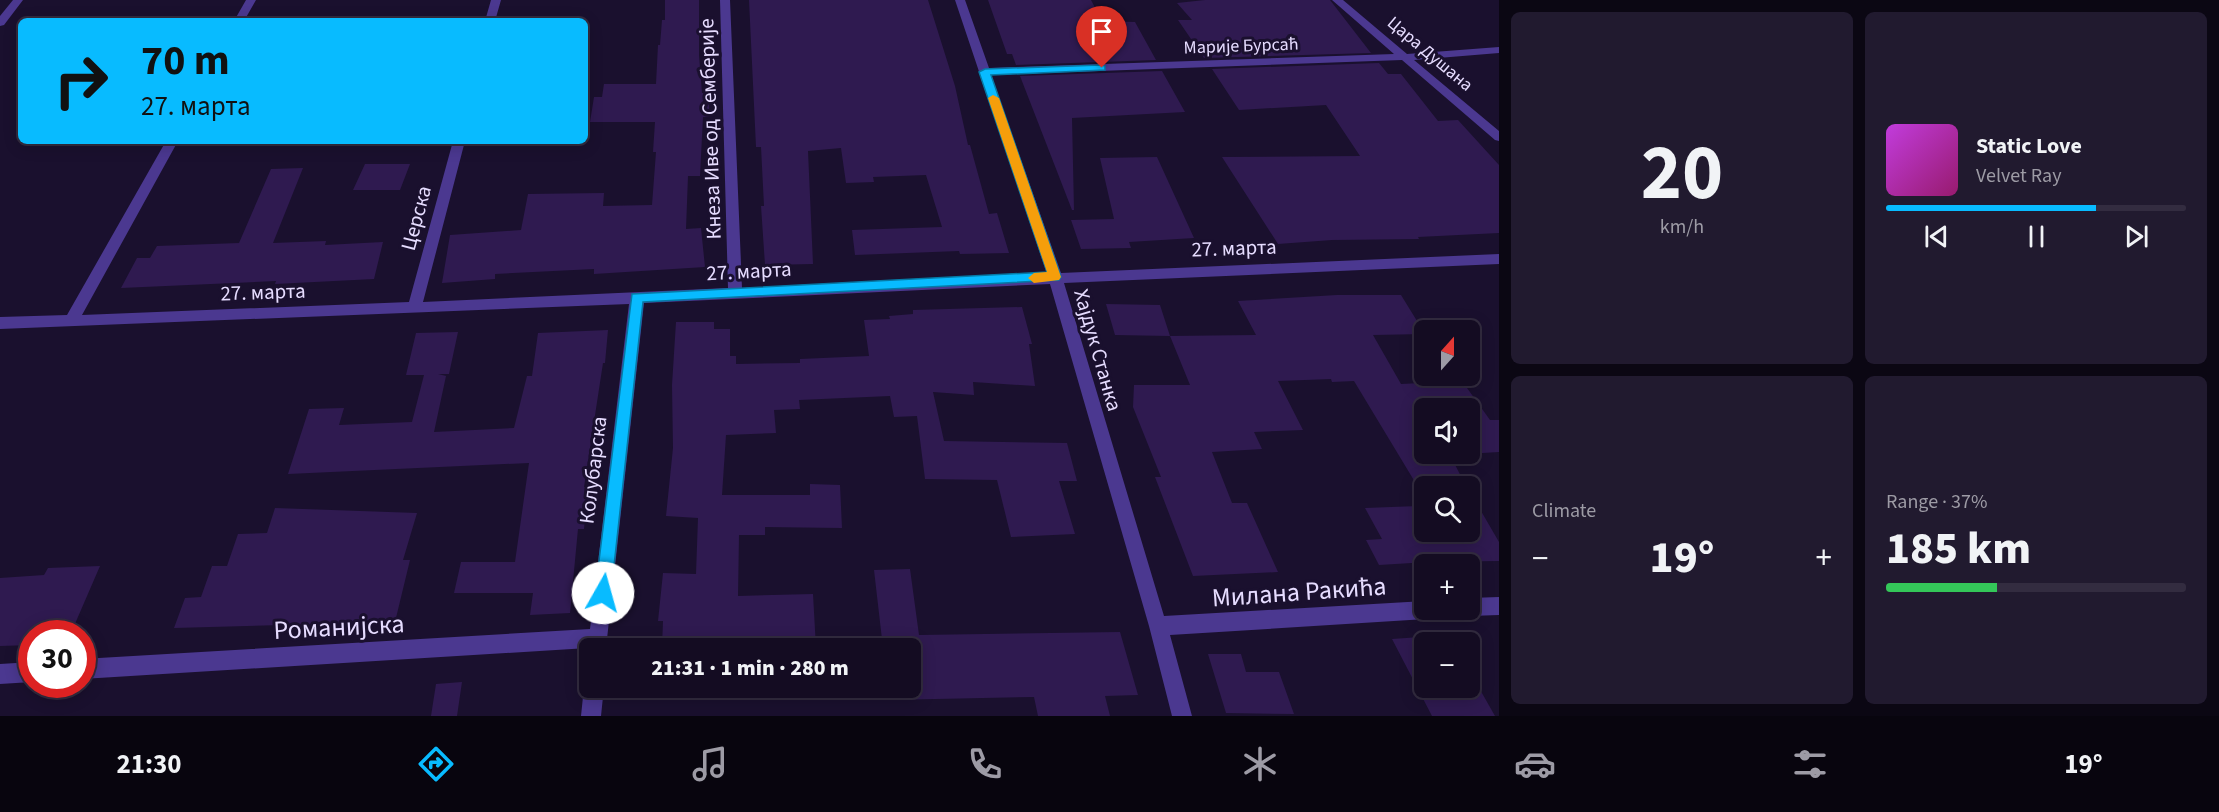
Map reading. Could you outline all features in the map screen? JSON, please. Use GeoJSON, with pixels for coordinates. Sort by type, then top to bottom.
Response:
{"type":"FeatureCollection","features":[{"type":"Feature","properties":{"kind":"street"},"geometry":{"type":"LineString","coordinates":[[0,23],[18,0]]}},
{"type":"Feature","properties":{"kind":"street"},"geometry":{"type":"LineString","coordinates":[[241,18],[251,0]]}},
{"type":"Feature","properties":{"kind":"street"},"geometry":{"type":"LineString","coordinates":[[491,18],[496,0]]}},
{"type":"Feature","properties":{"kind":"street","name":"Кнеза Иве од Семберије"},"geometry":{"type":"LineString","coordinates":[[725,0],[735,293]]}},
{"type":"Feature","properties":{"kind":"street","name":"Хајдук Станка"},"geometry":{"type":"LineString","coordinates":[[960,0],[1055,277],[1158,626],[1182,716]]}},
{"type":"Feature","properties":{"kind":"street","name":"Цара Душана"},"geometry":{"type":"LineString","coordinates":[[1337,0],[1499,137]]}},
{"type":"Feature","properties":{"kind":"street","name":"Марије Бурсаћ"},"geometry":{"type":"LineString","coordinates":[[985,72],[1407,57],[1499,50]]}},
{"type":"Feature","properties":{"kind":"street"},"geometry":{"type":"LineString","coordinates":[[71,321],[170,144]]}},
{"type":"Feature","properties":{"kind":"street","name":"Церска"},"geometry":{"type":"LineString","coordinates":[[415,306],[458,144]]}},
{"type":"Feature","properties":{"kind":"street","name":"27. марта"},"geometry":{"type":"LineString","coordinates":[[0,323],[637,298],[1055,277],[1499,259]]}},
{"type":"Feature","properties":{"kind":"street","name":"Колубарска"},"geometry":{"type":"LineString","coordinates":[[598,638],[637,298]]}},
{"type":"Feature","properties":{"kind":"street"},"geometry":{"type":"LineString","coordinates":[[1480,607],[1499,606]]}},
{"type":"Feature","properties":{"kind":"street","name":"Милана Ракића"},"geometry":{"type":"LineString","coordinates":[[1158,626],[1414,611]]}},
{"type":"Feature","properties":{"kind":"street","name":"Романијска"},"geometry":{"type":"LineString","coordinates":[[96,668],[579,644]]}},
{"type":"Feature","properties":{"kind":"street"},"geometry":{"type":"LineString","coordinates":[[0,674],[18,673]]}},
{"type":"Feature","properties":{"kind":"street"},"geometry":{"type":"LineString","coordinates":[[591,716],[593,698]]}},
{"type":"Feature","properties":{"kind":"building"},"geometry":{"type":"Polygon","coordinates":[[[665,0],[699,0],[702,93],[709,93],[709,117],[703,117],[700,176],[688,176],[686,229],[701,228],[705,267],[594,274],[594,269],[495,274],[495,279],[442,283],[450,235],[521,230],[528,194],[604,193],[603,206],[652,205],[656,152],[653,152],[655,122],[590,122],[594,97],[602,97],[604,84],[656,84],[658,45],[660,45],[662,20],[665,20],[665,0]]]}},
{"type":"Feature","properties":{"kind":"building"},"geometry":{"type":"Polygon","coordinates":[[[749,0],[928,0],[955,86],[968,145],[970,145],[989,214],[997,213],[1009,253],[960,254],[959,251],[855,255],[852,230],[942,227],[926,175],[873,177],[874,182],[846,183],[841,148],[808,151],[813,264],[765,265],[761,206],[764,206],[761,147],[756,147],[749,0]]]}},
{"type":"Feature","properties":{"kind":"building"},"geometry":{"type":"Polygon","coordinates":[[[988,0],[1091,0],[1102,21],[1135,22],[1156,60],[1016,65],[1012,54],[1007,54],[988,0]]]}},
{"type":"Feature","properties":{"kind":"building"},"geometry":{"type":"Polygon","coordinates":[[[1205,0],[1330,0],[1371,53],[1204,58],[1178,20],[1192,20],[1177,3],[1205,0]]]}},
{"type":"Feature","properties":{"kind":"building"},"geometry":{"type":"Polygon","coordinates":[[[1379,63],[1388,74],[1401,74],[1438,121],[1458,120],[1499,165],[1499,233],[1418,237],[1419,239],[1332,240],[1278,244],[1222,157],[1360,156],[1326,105],[1239,110],[1212,69],[1379,63]]]}},
{"type":"Feature","properties":{"kind":"building"},"geometry":{"type":"Polygon","coordinates":[[[1162,71],[1185,112],[1072,118],[1074,210],[1072,210],[1020,76],[1162,71]]]}},
{"type":"Feature","properties":{"kind":"building"},"geometry":{"type":"Polygon","coordinates":[[[1157,157],[1194,238],[1129,242],[1131,248],[1081,249],[1071,220],[1114,219],[1100,158],[1157,157]]]}},
{"type":"Feature","properties":{"kind":"building"},"geometry":{"type":"Polygon","coordinates":[[[365,164],[410,164],[400,190],[353,190],[365,164]]]}},
{"type":"Feature","properties":{"kind":"building"},"geometry":{"type":"Polygon","coordinates":[[[303,168],[273,243],[326,241],[325,245],[383,242],[374,279],[121,288],[137,258],[150,258],[157,246],[239,243],[271,169],[303,168]]]}},
{"type":"Feature","properties":{"kind":"building"},"geometry":{"type":"Polygon","coordinates":[[[1337,295],[1401,295],[1416,320],[1414,320],[1414,334],[1373,335],[1401,384],[1466,386],[1474,398],[1414,398],[1414,464],[1455,464],[1461,476],[1414,476],[1414,480],[1354,381],[1332,382],[1331,379],[1278,381],[1303,430],[1254,432],[1262,449],[1212,452],[1232,503],[1247,503],[1278,572],[1193,576],[1155,477],[1161,477],[1133,407],[1134,385],[1190,385],[1170,336],[1256,335],[1238,301],[1337,295]]]}},
{"type":"Feature","properties":{"kind":"building"},"geometry":{"type":"Polygon","coordinates":[[[1106,304],[1160,305],[1170,336],[1115,335],[1106,304]]]}},
{"type":"Feature","properties":{"kind":"building"},"geometry":{"type":"Polygon","coordinates":[[[1022,307],[1032,344],[1029,344],[1035,386],[973,382],[974,395],[933,392],[944,441],[1067,443],[1077,481],[1059,481],[1075,534],[1011,537],[997,480],[925,479],[917,416],[894,417],[890,396],[799,400],[800,409],[774,410],[776,433],[726,435],[722,495],[810,495],[810,484],[840,485],[842,528],[765,527],[765,535],[739,535],[738,596],[813,594],[815,638],[662,638],[663,621],[658,621],[663,573],[696,574],[698,518],[666,516],[673,448],[672,385],[676,322],[714,322],[714,329],[730,329],[730,356],[736,356],[736,364],[800,363],[800,359],[869,356],[864,320],[890,319],[889,316],[913,314],[913,310],[1022,307]]]}},
{"type":"Feature","properties":{"kind":"building"},"geometry":{"type":"Polygon","coordinates":[[[608,330],[605,363],[603,363],[584,487],[588,487],[584,529],[578,529],[570,613],[530,615],[533,593],[454,593],[461,562],[515,562],[529,463],[288,474],[309,409],[344,408],[339,425],[412,422],[424,375],[406,375],[416,333],[458,332],[449,374],[438,374],[446,376],[434,432],[514,428],[527,376],[532,376],[538,333],[608,330]]]}},
{"type":"Feature","properties":{"kind":"building"},"geometry":{"type":"Polygon","coordinates":[[[1480,406],[1490,420],[1499,420],[1499,452],[1480,453],[1480,406]]]}},
{"type":"Feature","properties":{"kind":"building"},"geometry":{"type":"Polygon","coordinates":[[[1414,506],[1414,542],[1480,542],[1480,509],[1499,542],[1499,561],[1480,561],[1480,554],[1414,554],[1414,563],[1379,565],[1366,540],[1382,539],[1365,508],[1414,506]]]}},
{"type":"Feature","properties":{"kind":"building"},"geometry":{"type":"Polygon","coordinates":[[[275,508],[417,513],[403,560],[410,560],[395,622],[174,628],[185,598],[201,597],[212,566],[227,566],[238,534],[267,533],[275,508]]]}},
{"type":"Feature","properties":{"kind":"building"},"geometry":{"type":"Polygon","coordinates":[[[100,566],[77,620],[18,620],[18,645],[0,646],[0,578],[44,575],[48,568],[100,566]]]}},
{"type":"Feature","properties":{"kind":"building"},"geometry":{"type":"Polygon","coordinates":[[[910,569],[919,635],[1120,632],[1138,695],[1105,696],[1110,716],[1038,716],[1034,697],[889,700],[889,698],[921,698],[921,638],[882,638],[874,570],[910,569]]]}},
{"type":"Feature","properties":{"kind":"building"},"geometry":{"type":"Polygon","coordinates":[[[1414,637],[1414,681],[1392,639],[1414,637]]]}},
{"type":"Feature","properties":{"kind":"building"},"geometry":{"type":"Polygon","coordinates":[[[1208,654],[1241,654],[1246,672],[1279,672],[1294,714],[1226,713],[1208,654]]]}},
{"type":"Feature","properties":{"kind":"building"},"geometry":{"type":"Polygon","coordinates":[[[462,682],[457,716],[431,716],[436,684],[462,682]]]}},
{"type":"Feature","properties":{"kind":"building"},"geometry":{"type":"Polygon","coordinates":[[[1480,690],[1495,716],[1432,716],[1423,698],[1480,698],[1480,690]]]}},
{"type":"Feature","properties":{"kind":"slow traffic"},"geometry":{"type":"LineString","coordinates":[[993,98],[1055,277],[1034,278]]}},
{"type":"Feature","properties":{"kind":"route"},"geometry":{"type":"LineString","coordinates":[[603,593],[637,298],[1055,277],[985,72],[1102,68]]}}]}
